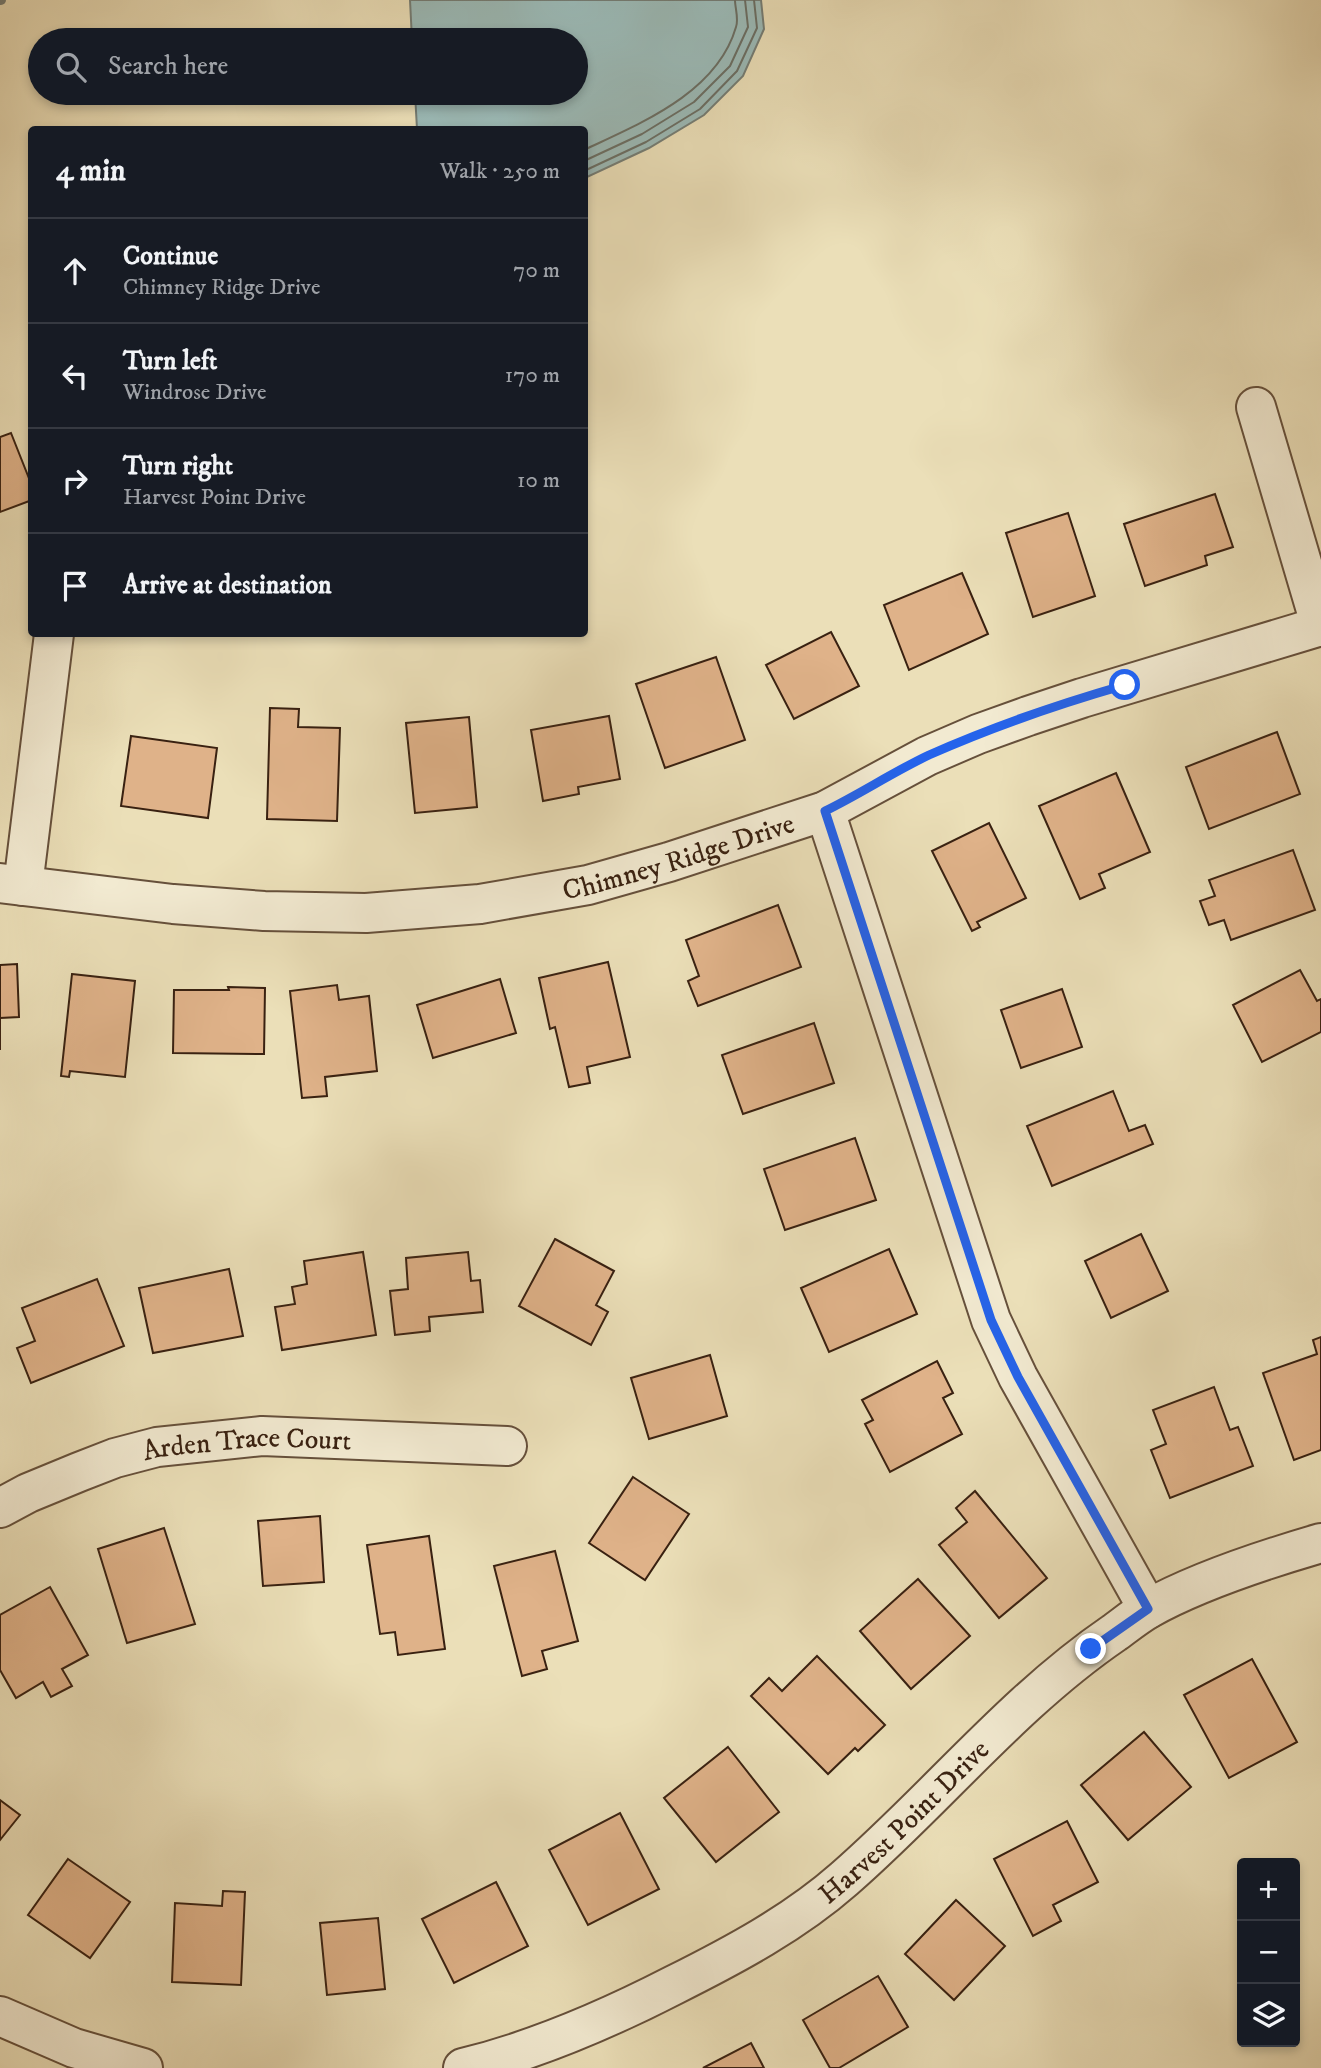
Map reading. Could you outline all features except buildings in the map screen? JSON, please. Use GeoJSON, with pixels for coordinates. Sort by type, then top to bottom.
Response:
{"type":"FeatureCollection","features":[{"type":"Feature","properties":{"kind":"street"},"geometry":{"type":"LineString","coordinates":[[1256,407],[1321,626]]}},
{"type":"Feature","properties":{"kind":"street","name":"Chimney Ridge Drive"},"geometry":{"type":"LineString","coordinates":[[12,884],[173,904],[264,911],[366,913],[480,904],[588,885],[669,862],[825,811],[927,756],[978,734],[1082,698],[1321,626]]}},
{"type":"Feature","properties":{"kind":"street"},"geometry":{"type":"LineString","coordinates":[[12,884],[53,637]]}},
{"type":"Feature","properties":{"kind":"street"},"geometry":{"type":"LineString","coordinates":[[825,811],[991,1320],[1018,1377],[1148,1609]]}},
{"type":"Feature","properties":{"kind":"street","name":"Arden Trace Court"},"geometry":{"type":"LineString","coordinates":[[0,1508],[27,1493],[115,1458],[157,1447],[262,1436],[507,1447]]}},
{"type":"Feature","properties":{"kind":"street","name":"Harvest Point Drive"},"geometry":{"type":"LineString","coordinates":[[463,2068],[529,2049],[583,2029],[740,1951],[792,1919],[843,1880],[1033,1695],[1091,1649],[1148,1609],[1205,1582],[1321,1543]]}},
{"type":"Feature","properties":{"kind":"street"},"geometry":{"type":"LineString","coordinates":[[0,2016],[71,2058],[143,2068]]}},
{"type":"Feature","properties":{"kind":"water"},"geometry":{"type":"Polygon","coordinates":[[[410,0],[761,0],[764,29],[743,76],[704,115],[649,148],[588,177],[588,126],[417,126],[416,105],[588,105],[588,28],[411,28],[410,0]]]}},
{"type":"Feature","properties":{"kind":"route"},"geometry":{"type":"LineString","coordinates":[[1091,1649],[1148,1609],[1048,1433],[991,1320],[825,811],[927,756],[978,734],[1125,685]]}}]}
